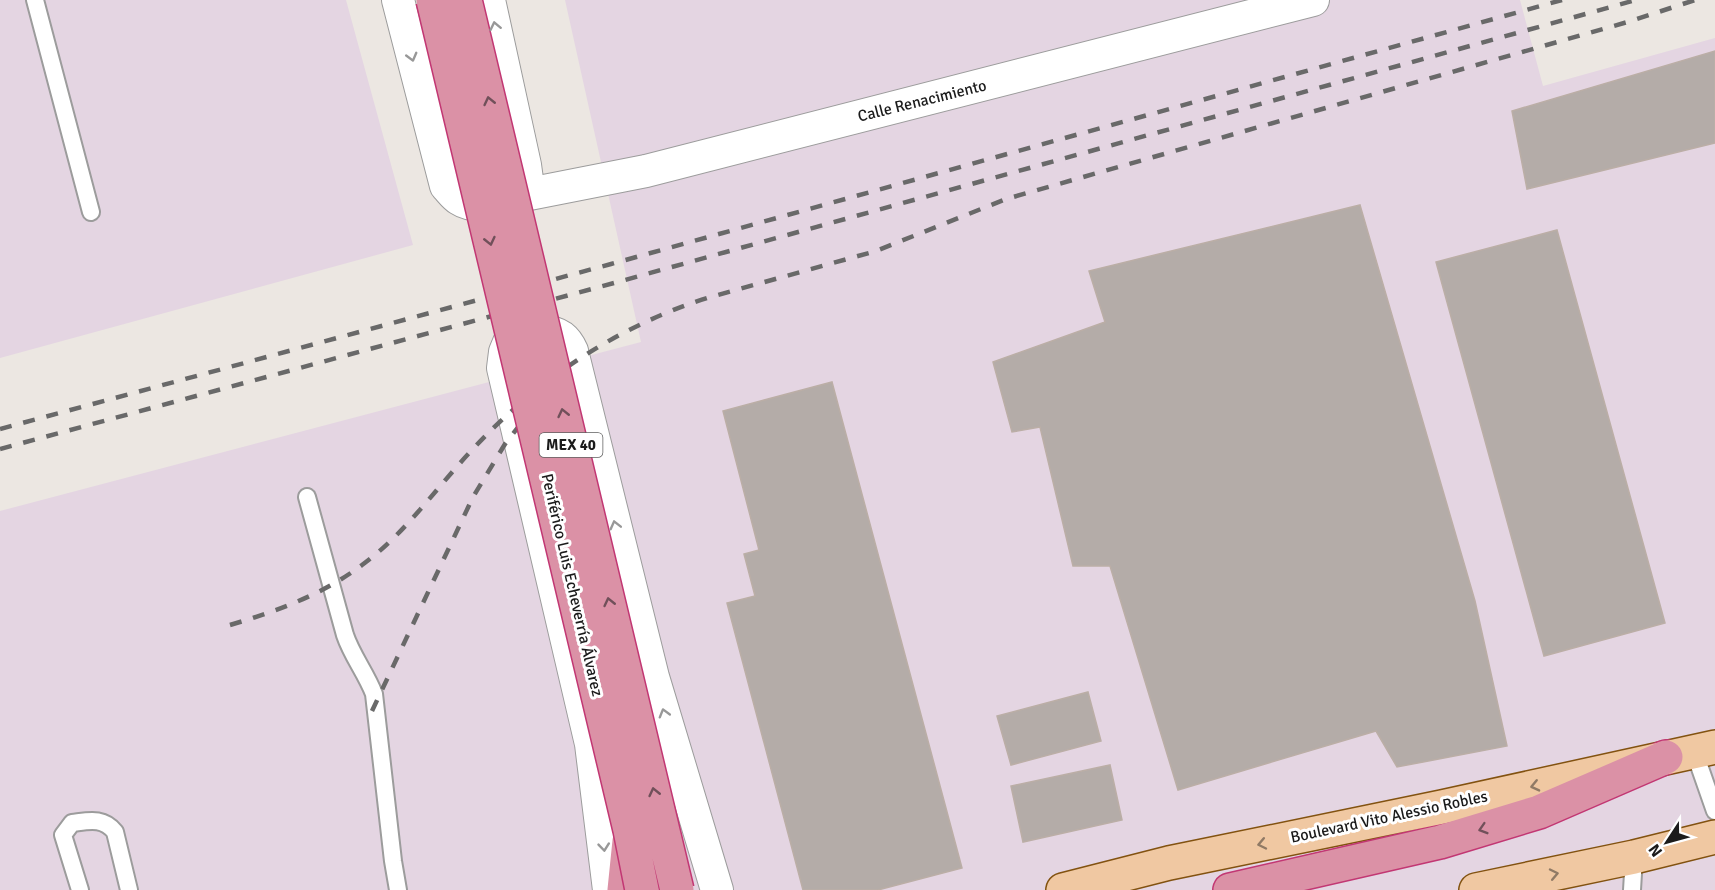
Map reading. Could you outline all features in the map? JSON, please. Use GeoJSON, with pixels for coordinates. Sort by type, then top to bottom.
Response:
{"type":"FeatureCollection","features":[{"type":"Feature","properties":{"kind":"highway","name":"Periférico Luis Echeverría Álvarez"},"geometry":{"type":"LineString","coordinates":[[433,0],[630,830],[642,890]]}},
{"type":"Feature","properties":{"kind":"highway","name":"Periférico Luis Echeverría Álvarez"},"geometry":{"type":"LineString","coordinates":[[465,0],[677,890]]}},
{"type":"Feature","properties":{"kind":"highway"},"geometry":{"type":"LineString","coordinates":[[1230,890],[1440,842],[1539,812],[1692,752]]}},
{"type":"Feature","properties":{"kind":"highway"},"geometry":{"type":"LineString","coordinates":[[662,826],[691,890]]}},
{"type":"Feature","properties":{"kind":"highway"},"geometry":{"type":"LineString","coordinates":[[624,890],[630,830]]}},
{"type":"Feature","properties":{"kind":"main road","name":"Boulevard Vito Alessio Robles"},"geometry":{"type":"LineString","coordinates":[[1063,890],[1169,863],[1442,807],[1692,752]]}},
{"type":"Feature","properties":{"kind":"main road"},"geometry":{"type":"LineString","coordinates":[[1476,890],[1635,857],[1715,837]]}},
{"type":"Feature","properties":{"kind":"street","name":"Calle Renacimiento"},"geometry":{"type":"LineString","coordinates":[[398,0],[446,186],[459,199],[472,204],[487,204],[527,180],[646,171],[1259,7],[1313,0]]}},
{"type":"Feature","properties":{"kind":"street"},"geometry":{"type":"LineString","coordinates":[[489,0],[527,180]]}},
{"type":"Feature","properties":{"kind":"street"},"geometry":{"type":"LineString","coordinates":[[609,890],[591,744],[503,368],[505,351],[510,340],[531,332],[546,331],[559,335],[568,341],[572,351],[653,677],[717,890]]}},
{"type":"Feature","properties":{"kind":"lane"},"geometry":{"type":"LineString","coordinates":[[35,0],[91,212]]}},
{"type":"Feature","properties":{"kind":"lane"},"geometry":{"type":"LineString","coordinates":[[307,496],[350,651],[369,681],[374,694],[398,890]]}},
{"type":"Feature","properties":{"kind":"lane"},"geometry":{"type":"LineString","coordinates":[[1692,752],[1715,811]]}},
{"type":"Feature","properties":{"kind":"lane"},"geometry":{"type":"LineString","coordinates":[[80,890],[63,835],[72,823],[99,820],[115,832],[129,890]]}},
{"type":"Feature","properties":{"kind":"lane"},"geometry":{"type":"LineString","coordinates":[[1632,890],[1635,857]]}},
{"type":"Feature","properties":{"kind":"shaded area"},"geometry":{"type":"Polygon","coordinates":[[[0,0],[346,0],[413,245],[0,358],[0,0]]]}},
{"type":"Feature","properties":{"kind":"shaded area"},"geometry":{"type":"Polygon","coordinates":[[[565,0],[1520,0],[1543,86],[1715,38],[1715,890],[0,890],[0,511],[641,342],[565,0]]]}},
{"type":"Feature","properties":{"kind":"building"},"geometry":{"type":"Polygon","coordinates":[[[1715,51],[1715,143],[1527,189],[1512,111],[1715,51]]]}},
{"type":"Feature","properties":{"kind":"building"},"geometry":{"type":"Polygon","coordinates":[[[1360,205],[1475,601],[1507,746],[1397,767],[1376,731],[1178,790],[1110,566],[1073,566],[1040,427],[1012,432],[993,362],[1105,322],[1089,271],[1360,205]]]}},
{"type":"Feature","properties":{"kind":"building"},"geometry":{"type":"Polygon","coordinates":[[[1557,230],[1665,623],[1544,656],[1436,262],[1557,230]]]}},
{"type":"Feature","properties":{"kind":"building"},"geometry":{"type":"Polygon","coordinates":[[[832,382],[962,868],[878,890],[803,890],[727,603],[755,596],[744,554],[759,550],[723,411],[832,382]]]}},
{"type":"Feature","properties":{"kind":"building"},"geometry":{"type":"Polygon","coordinates":[[[1088,692],[1101,741],[1011,765],[997,716],[1088,692]]]}},
{"type":"Feature","properties":{"kind":"building"},"geometry":{"type":"Polygon","coordinates":[[[1110,765],[1122,820],[1023,842],[1011,786],[1110,765]]]}},
{"type":"Feature","properties":{"kind":"railway"},"geometry":{"type":"LineString","coordinates":[[0,429],[611,264],[1562,0]]}},
{"type":"Feature","properties":{"kind":"railway"},"geometry":{"type":"LineString","coordinates":[[0,449],[614,283],[1636,0]]}},
{"type":"Feature","properties":{"kind":"railway"},"geometry":{"type":"LineString","coordinates":[[230,625],[299,601],[347,576],[378,553],[420,510],[472,450],[523,401],[551,379],[610,340],[673,310],[707,298],[876,251],[1006,199],[1631,21],[1695,0]]}},
{"type":"Feature","properties":{"kind":"railway"},"geometry":{"type":"LineString","coordinates":[[372,711],[473,497],[505,444],[547,390]]}}]}
